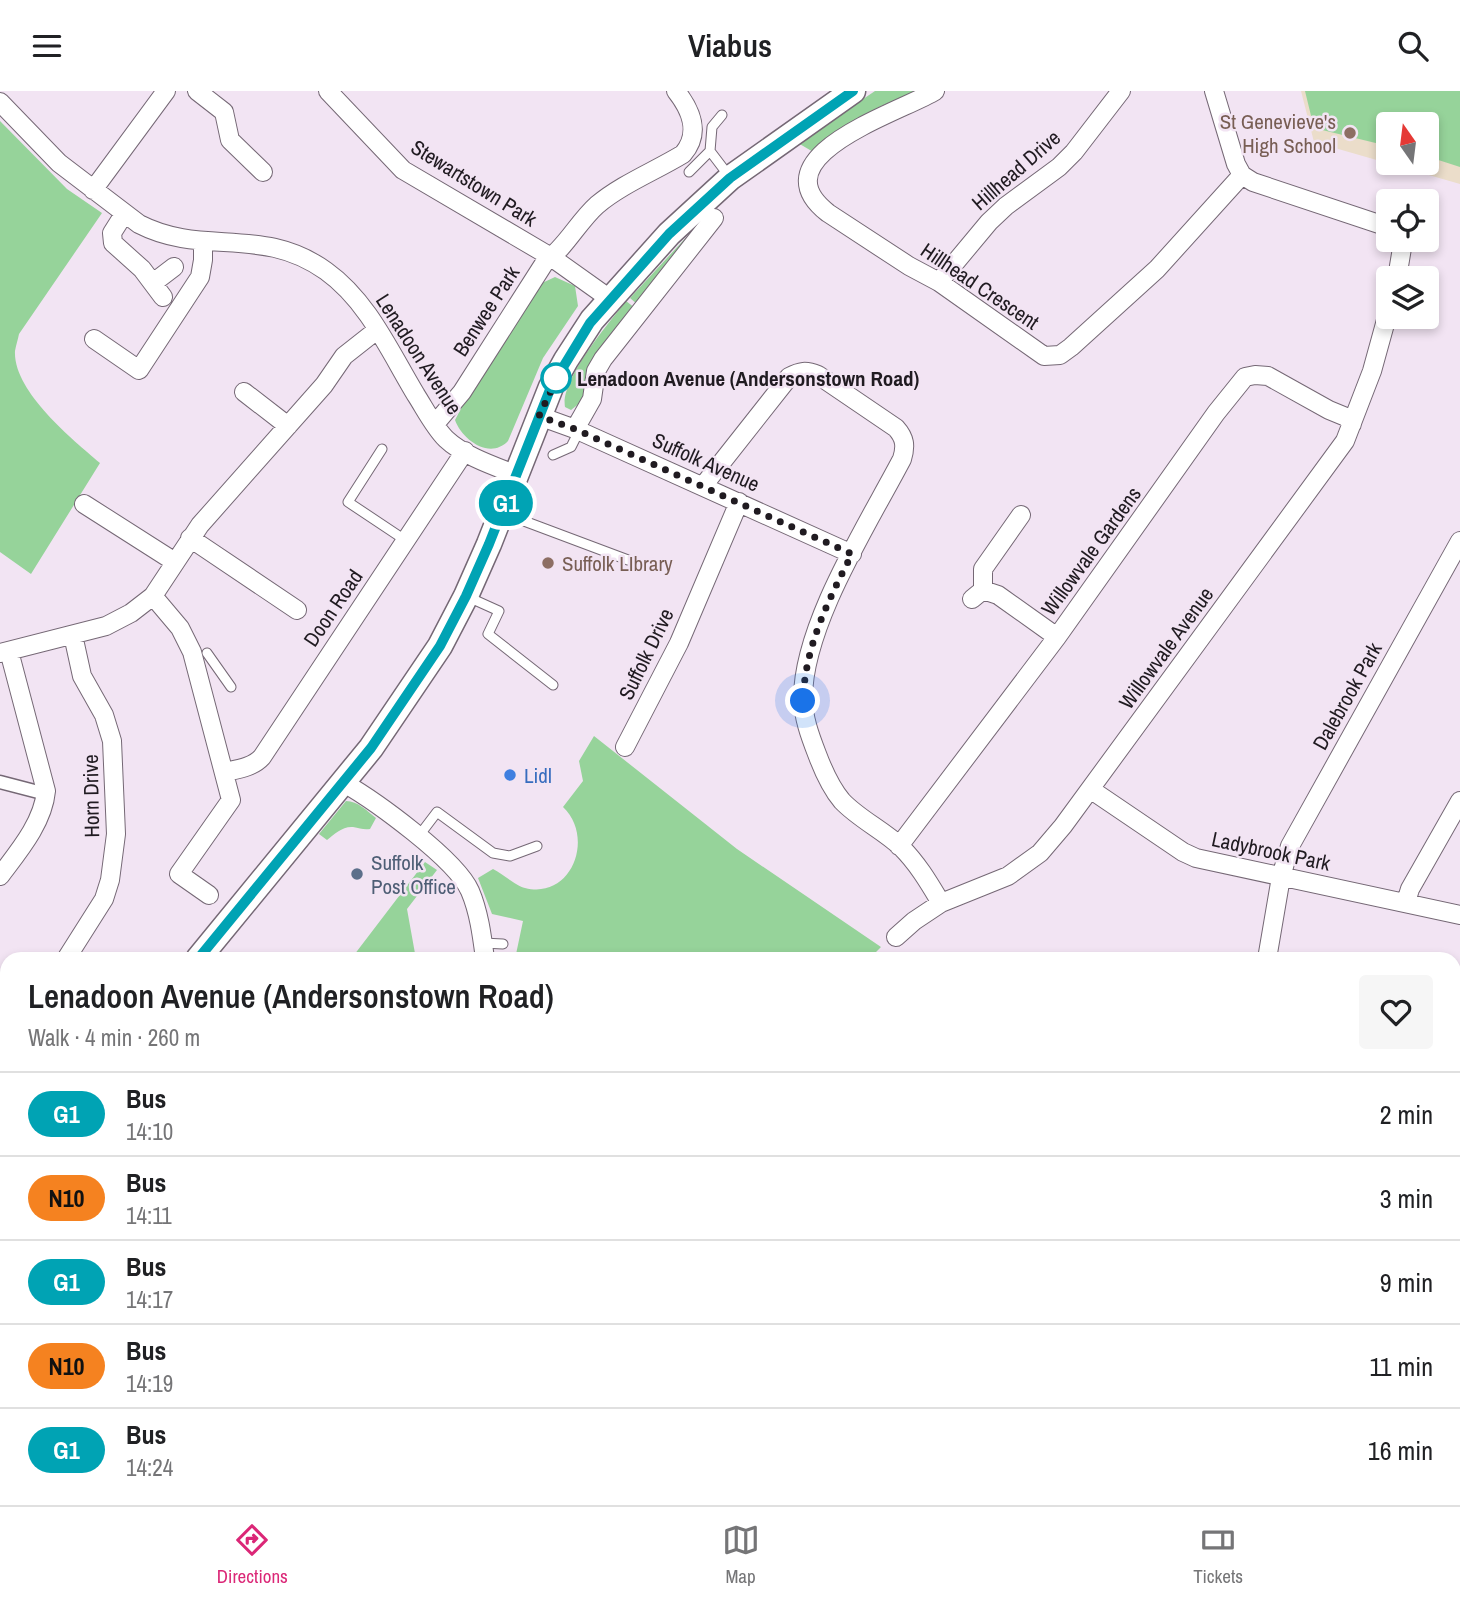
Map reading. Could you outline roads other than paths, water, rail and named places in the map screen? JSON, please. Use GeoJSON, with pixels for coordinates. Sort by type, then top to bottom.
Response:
{"type":"FeatureCollection","features":[{"type":"Feature","properties":{"kind":"main road"},"geometry":{"type":"LineString","coordinates":[[204,952],[344,783],[440,646],[466,596],[539,416],[566,360],[580,338],[610,299],[669,234],[730,178],[848,93]]}},
{"type":"Feature","properties":{"kind":"street"},"geometry":{"type":"LineString","coordinates":[[93,190],[166,91]]}},
{"type":"Feature","properties":{"kind":"street"},"geometry":{"type":"LineString","coordinates":[[197,91],[224,112],[230,140],[263,172]]}},
{"type":"Feature","properties":{"kind":"street","name":"Stewartstown Park"},"geometry":{"type":"LineString","coordinates":[[328,91],[403,170],[551,257],[610,299]]}},
{"type":"Feature","properties":{"kind":"street","name":"Benwee Park"},"geometry":{"type":"LineString","coordinates":[[435,424],[462,391],[545,262],[611,194],[683,154],[689,147],[693,139],[692,120],[676,91]]}},
{"type":"Feature","properties":{"kind":"street","name":"Hillhead Crescent"},"geometry":{"type":"LineString","coordinates":[[935,91],[922,100],[863,124],[815,162],[806,178],[808,189],[828,213],[909,266],[939,282],[1044,356],[1060,355],[1157,269],[1242,175]]}},
{"type":"Feature","properties":{"kind":"street","name":"Hillhead Drive"},"geometry":{"type":"LineString","coordinates":[[939,282],[989,222],[1074,152],[1121,91]]}},
{"type":"Feature","properties":{"kind":"street"},"geometry":{"type":"LineString","coordinates":[[1214,91],[1236,164],[1242,175],[1253,182],[1376,223]]}},
{"type":"Feature","properties":{"kind":"street","name":"Lenadoon Avenue"},"geometry":{"type":"LineString","coordinates":[[0,102],[59,163],[139,224],[165,236],[279,247],[316,264],[355,296],[446,439],[465,451],[517,475]]}},
{"type":"Feature","properties":{"kind":"street"},"geometry":{"type":"LineString","coordinates":[[124,214],[112,233],[113,243],[136,263],[158,290],[174,267]]}},
{"type":"Feature","properties":{"kind":"street"},"geometry":{"type":"LineString","coordinates":[[577,430],[592,399],[596,371],[603,359],[714,218]]}},
{"type":"Feature","properties":{"kind":"street"},"geometry":{"type":"LineString","coordinates":[[93,339],[139,370],[200,277],[203,241]]}},
{"type":"Feature","properties":{"kind":"street","name":"Willowvale Avenue"},"geometry":{"type":"LineString","coordinates":[[896,937],[941,903],[1008,876],[1040,853],[1090,789],[1345,440],[1372,371],[1384,329]]}},
{"type":"Feature","properties":{"kind":"street"},"geometry":{"type":"LineString","coordinates":[[0,877],[26,841],[43,809],[46,794],[5,652],[120,620],[153,596],[190,538],[324,385],[344,356],[377,330]]}},
{"type":"Feature","properties":{"kind":"street"},"geometry":{"type":"LineString","coordinates":[[703,486],[789,377],[799,372],[809,371],[818,375],[896,428],[904,441],[902,459],[822,614],[807,658],[804,681],[805,716],[819,761],[842,800],[899,846],[927,879],[941,903]]}},
{"type":"Feature","properties":{"kind":"street","name":"Willowvale Gardens"},"geometry":{"type":"LineString","coordinates":[[899,846],[1057,637],[1216,413],[1245,377],[1268,376],[1346,417],[1352,424]]}},
{"type":"Feature","properties":{"kind":"street"},"geometry":{"type":"LineString","coordinates":[[244,392],[288,426]]}},
{"type":"Feature","properties":{"kind":"street","name":"Suffolk Avenue"},"geometry":{"type":"LineString","coordinates":[[539,416],[577,430],[852,554]]}},
{"type":"Feature","properties":{"kind":"street","name":"Doon Road"},"geometry":{"type":"LineString","coordinates":[[225,772],[247,767],[262,757],[465,451]]}},
{"type":"Feature","properties":{"kind":"street","name":"Suffolk Drive"},"geometry":{"type":"LineString","coordinates":[[625,747],[679,643],[739,502]]}},
{"type":"Feature","properties":{"kind":"street"},"geometry":{"type":"LineString","coordinates":[[84,503],[175,562]]}},
{"type":"Feature","properties":{"kind":"street"},"geometry":{"type":"LineString","coordinates":[[1021,515],[983,569],[978,594],[999,594],[1057,637]]}},
{"type":"Feature","properties":{"kind":"street"},"geometry":{"type":"LineString","coordinates":[[190,538],[297,610]]}},
{"type":"Feature","properties":{"kind":"street","name":"Dalebrook Park"},"geometry":{"type":"LineString","coordinates":[[1268,952],[1281,877],[1290,846],[1460,541]]}},
{"type":"Feature","properties":{"kind":"street"},"geometry":{"type":"LineString","coordinates":[[153,596],[186,638],[232,800],[179,874],[209,895]]}},
{"type":"Feature","properties":{"kind":"street","name":"Horn Drive"},"geometry":{"type":"LineString","coordinates":[[73,635],[82,676],[109,728],[116,824],[114,855],[104,899],[74,952]]}},
{"type":"Feature","properties":{"kind":"street"},"geometry":{"type":"LineString","coordinates":[[0,782],[46,794]]}},
{"type":"Feature","properties":{"kind":"street"},"geometry":{"type":"LineString","coordinates":[[344,783],[452,864],[461,875],[475,905],[484,951]]}},
{"type":"Feature","properties":{"kind":"street","name":"Ladybrook Park"},"geometry":{"type":"LineString","coordinates":[[1090,789],[1196,859],[1460,915]]}},
{"type":"Feature","properties":{"kind":"street"},"geometry":{"type":"LineString","coordinates":[[1406,902],[1410,889],[1460,801]]}},
{"type":"Feature","properties":{"kind":"lane"},"geometry":{"type":"LineString","coordinates":[[689,172],[710,151],[712,127],[722,115]]}},
{"type":"Feature","properties":{"kind":"lane"},"geometry":{"type":"LineString","coordinates":[[710,151],[730,178]]}},
{"type":"Feature","properties":{"kind":"lane"},"geometry":{"type":"LineString","coordinates":[[553,455],[571,447],[577,430]]}},
{"type":"Feature","properties":{"kind":"lane"},"geometry":{"type":"LineString","coordinates":[[382,449],[348,502],[405,540]]}},
{"type":"Feature","properties":{"kind":"lane"},"geometry":{"type":"LineString","coordinates":[[524,521],[628,560]]}},
{"type":"Feature","properties":{"kind":"lane"},"geometry":{"type":"LineString","coordinates":[[466,596],[499,611],[488,634],[553,685]]}},
{"type":"Feature","properties":{"kind":"lane"},"geometry":{"type":"LineString","coordinates":[[207,653],[232,687]]}},
{"type":"Feature","properties":{"kind":"lane"},"geometry":{"type":"LineString","coordinates":[[200,681],[223,675]]}},
{"type":"Feature","properties":{"kind":"lane"},"geometry":{"type":"LineString","coordinates":[[418,837],[437,812],[493,853],[510,856],[537,846]]}},
{"type":"Feature","properties":{"kind":"lane"},"geometry":{"type":"LineString","coordinates":[[484,951],[503,944]]}},
{"type":"Feature","properties":{"kind":"place","name":"St Genevieve's High School"},"geometry":{"type":"Point","coordinates":[1350,133]}},
{"type":"Feature","properties":{"kind":"place","name":"Lenadoon Avenue (Andersonstown Road)"},"geometry":{"type":"Point","coordinates":[556,378]}},
{"type":"Feature","properties":{"kind":"place","name":"Suffolk LIbrary"},"geometry":{"type":"Point","coordinates":[548,563]}},
{"type":"Feature","properties":{"kind":"place","name":"Lidl"},"geometry":{"type":"Point","coordinates":[510,775]}},
{"type":"Feature","properties":{"kind":"place","name":"Suffolk Post Office"},"geometry":{"type":"Point","coordinates":[357,874]}}]}
